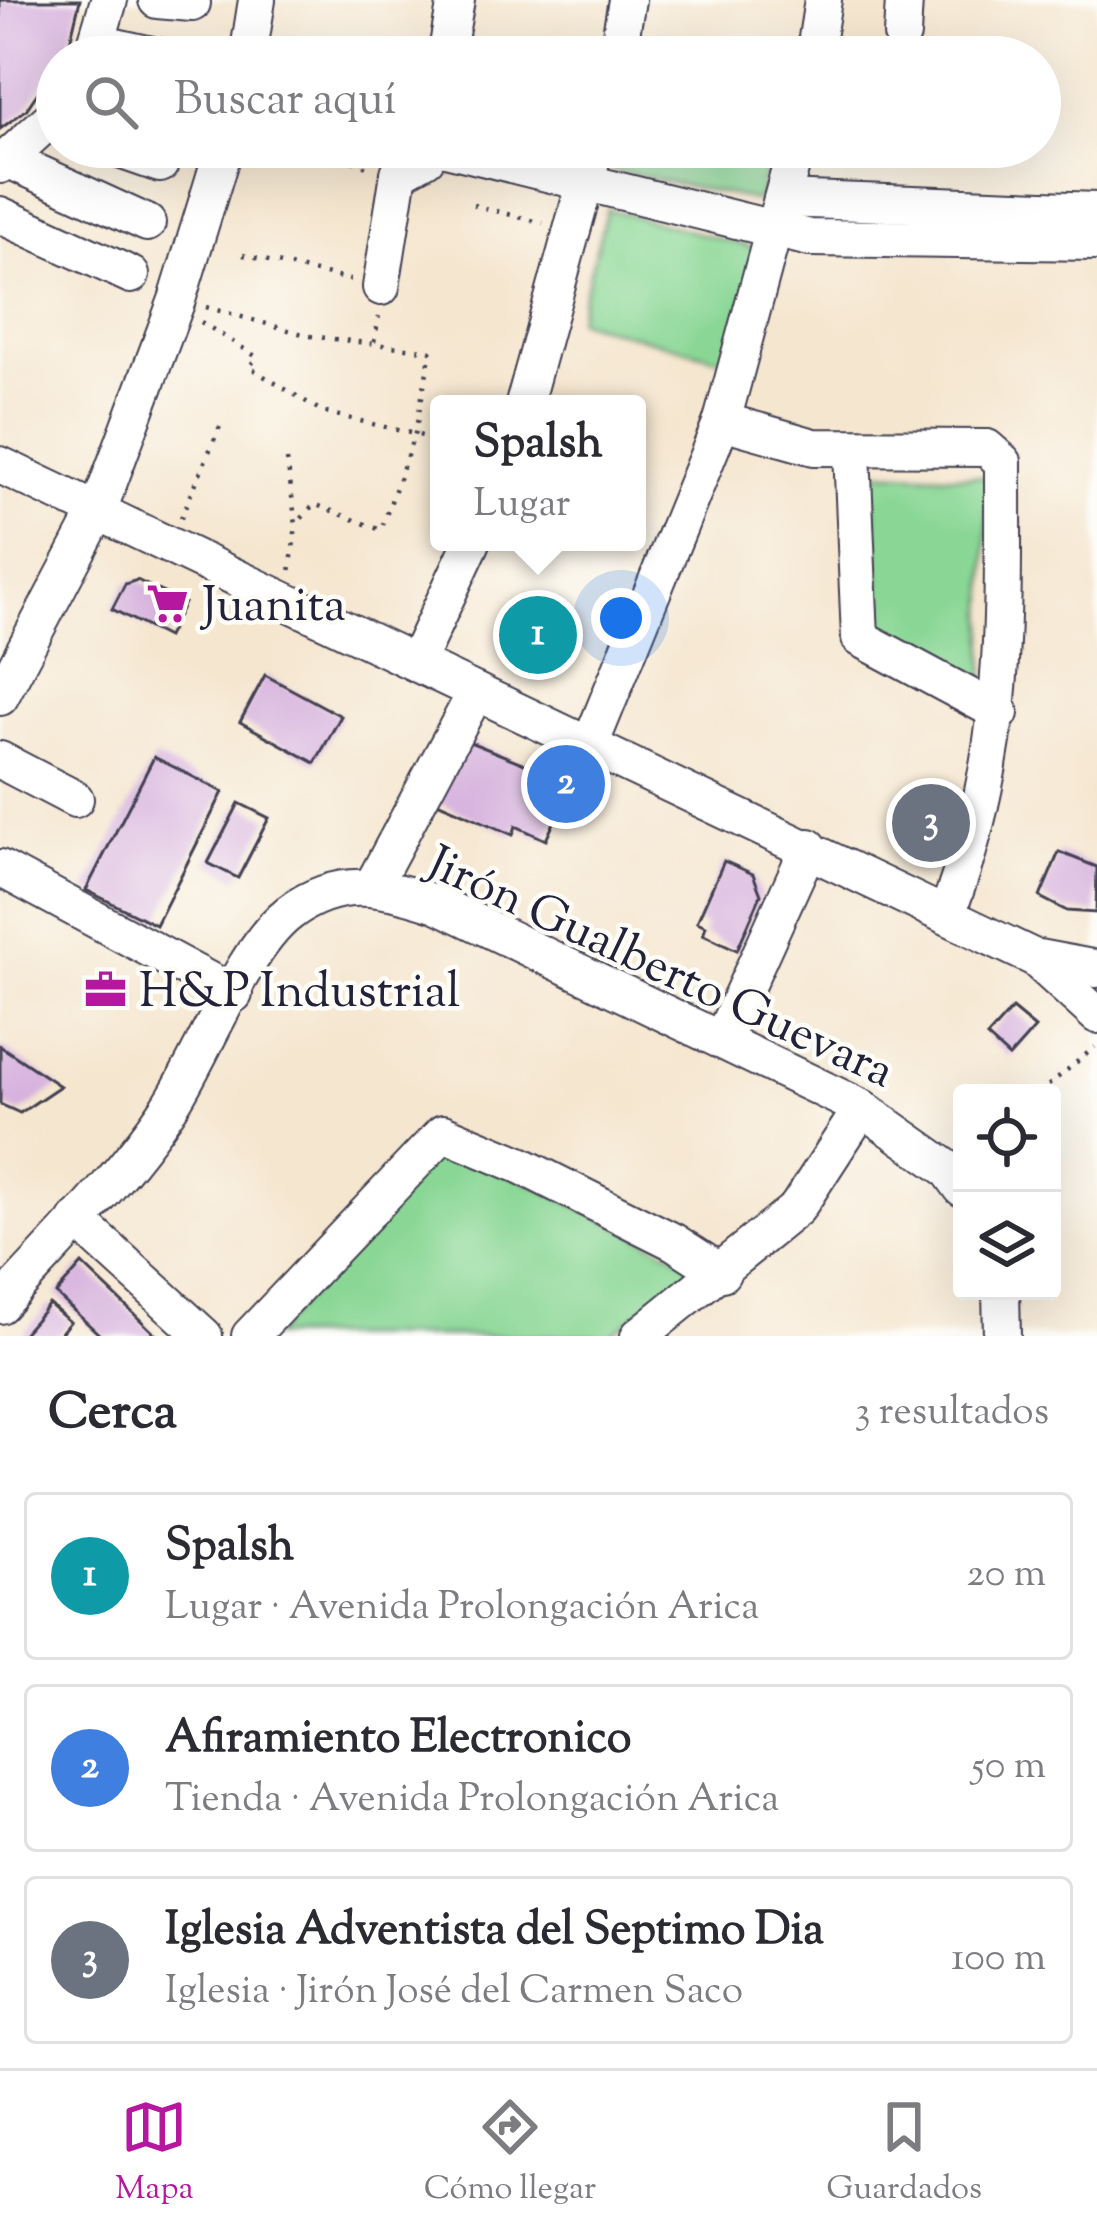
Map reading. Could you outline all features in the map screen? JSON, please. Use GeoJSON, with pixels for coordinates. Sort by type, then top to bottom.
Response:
{"type":"FeatureCollection","features":[{"type":"Feature","properties":{"kind":"street"},"geometry":{"type":"LineString","coordinates":[[99,36],[110,0]]}},
{"type":"Feature","properties":{"kind":"street"},"geometry":{"type":"LineString","coordinates":[[251,36],[257,0]]}},
{"type":"Feature","properties":{"kind":"street"},"geometry":{"type":"LineString","coordinates":[[450,36],[456,0]]}},
{"type":"Feature","properties":{"kind":"street"},"geometry":{"type":"LineString","coordinates":[[620,36],[627,0]]}},
{"type":"Feature","properties":{"kind":"street"},"geometry":{"type":"LineString","coordinates":[[817,36],[823,0]]}},
{"type":"Feature","properties":{"kind":"street"},"geometry":{"type":"LineString","coordinates":[[36,137],[4,163],[147,223]]}},
{"type":"Feature","properties":{"kind":"street"},"geometry":{"type":"LineString","coordinates":[[0,697],[98,511],[175,305],[217,168]]}},
{"type":"Feature","properties":{"kind":"street"},"geometry":{"type":"LineString","coordinates":[[381,286],[399,173],[408,168]]}},
{"type":"Feature","properties":{"kind":"street"},"geometry":{"type":"LineString","coordinates":[[526,168],[779,216],[1097,211]]}},
{"type":"Feature","properties":{"kind":"street"},"geometry":{"type":"LineString","coordinates":[[527,395],[590,168]]}},
{"type":"Feature","properties":{"kind":"street"},"geometry":{"type":"LineString","coordinates":[[590,746],[722,421],[791,168]]}},
{"type":"Feature","properties":{"kind":"street"},"geometry":{"type":"LineString","coordinates":[[0,215],[130,274]]}},
{"type":"Feature","properties":{"kind":"street"},"geometry":{"type":"LineString","coordinates":[[779,216],[810,238],[1097,242]]}},
{"type":"Feature","properties":{"kind":"street"},"geometry":{"type":"LineString","coordinates":[[722,421],[814,447],[852,451],[987,448],[1003,462],[1000,713],[963,873],[947,913]]}},
{"type":"Feature","properties":{"kind":"street"},"geometry":{"type":"LineString","coordinates":[[852,451],[860,638],[1000,713]]}},
{"type":"Feature","properties":{"kind":"street"},"geometry":{"type":"LineString","coordinates":[[0,465],[1034,957],[1097,970]]}},
{"type":"Feature","properties":{"kind":"street"},"geometry":{"type":"LineString","coordinates":[[416,662],[468,551]]}},
{"type":"Feature","properties":{"kind":"street"},"geometry":{"type":"LineString","coordinates":[[373,885],[476,692]]}},
{"type":"Feature","properties":{"kind":"street"},"geometry":{"type":"LineString","coordinates":[[0,760],[75,799]]}},
{"type":"Feature","properties":{"kind":"street"},"geometry":{"type":"LineString","coordinates":[[722,1039],[809,847]]}},
{"type":"Feature","properties":{"kind":"street"},"geometry":{"type":"LineString","coordinates":[[0,868],[234,994]]}},
{"type":"Feature","properties":{"kind":"street","name":"Jirón Gualberto Guevara"},"geometry":{"type":"LineString","coordinates":[[0,1305],[169,1107],[262,943],[289,914],[332,891],[373,885],[437,904],[862,1108],[953,1175]]}},
{"type":"Feature","properties":{"kind":"street"},"geometry":{"type":"LineString","coordinates":[[1034,957],[1097,1015]]}},
{"type":"Feature","properties":{"kind":"street"},"geometry":{"type":"LineString","coordinates":[[639,1336],[722,1273],[796,1208],[862,1108]]}},
{"type":"Feature","properties":{"kind":"street"},"geometry":{"type":"LineString","coordinates":[[250,1336],[443,1132],[578,1194],[722,1273]]}},
{"type":"Feature","properties":{"kind":"street"},"geometry":{"type":"LineString","coordinates":[[77,1220],[203,1336]]}},
{"type":"Feature","properties":{"kind":"street"},"geometry":{"type":"LineString","coordinates":[[1001,1300],[1002,1336]]}},
{"type":"Feature","properties":{"kind":"path"},"geometry":{"type":"LineString","coordinates":[[370,168],[399,173]]}},
{"type":"Feature","properties":{"kind":"path"},"geometry":{"type":"LineString","coordinates":[[473,206],[574,231]]}},
{"type":"Feature","properties":{"kind":"path"},"geometry":{"type":"LineString","coordinates":[[243,255],[381,286]]}},
{"type":"Feature","properties":{"kind":"path"},"geometry":{"type":"LineString","coordinates":[[175,305],[310,336],[430,351],[415,433],[380,530],[314,504],[296,525]]}},
{"type":"Feature","properties":{"kind":"path"},"geometry":{"type":"LineString","coordinates":[[175,305],[257,358],[249,367],[303,402],[323,412],[430,437]]}},
{"type":"Feature","properties":{"kind":"path"},"geometry":{"type":"LineString","coordinates":[[170,545],[221,424]]}},
{"type":"Feature","properties":{"kind":"path"},"geometry":{"type":"LineString","coordinates":[[285,601],[296,525],[287,460]]}},
{"type":"Feature","properties":{"kind":"path"},"geometry":{"type":"LineString","coordinates":[[1050,1084],[1097,1045]]}},
{"type":"Feature","properties":{"kind":"green space"},"geometry":{"type":"Polygon","coordinates":[[[612,168],[766,168],[759,201],[612,168]]]}},
{"type":"Feature","properties":{"kind":"green space"},"geometry":{"type":"Polygon","coordinates":[[[607,209],[759,249],[728,361],[577,320],[607,209]]]}},
{"type":"Feature","properties":{"kind":"green space"},"geometry":{"type":"Polygon","coordinates":[[[872,472],[988,477],[984,680],[882,632],[872,472]]]}},
{"type":"Feature","properties":{"kind":"green space"},"geometry":{"type":"Polygon","coordinates":[[[443,1141],[698,1266],[609,1336],[273,1336],[443,1141]]]}},
{"type":"Feature","properties":{"kind":"building"},"geometry":{"type":"Polygon","coordinates":[[[0,0],[80,0],[71,36],[36,36],[36,95],[26,110],[0,129],[0,0]]]}},
{"type":"Feature","properties":{"kind":"building"},"geometry":{"type":"Polygon","coordinates":[[[137,580],[184,603],[167,637],[112,609],[125,584],[137,580]]]}},
{"type":"Feature","properties":{"kind":"building"},"geometry":{"type":"Polygon","coordinates":[[[529,600],[570,618],[546,670],[506,651],[529,600]]]}},
{"type":"Feature","properties":{"kind":"building"},"geometry":{"type":"Polygon","coordinates":[[[265,675],[341,716],[315,763],[240,722],[265,675]]]}},
{"type":"Feature","properties":{"kind":"building"},"geometry":{"type":"Polygon","coordinates":[[[465,740],[572,783],[546,840],[516,826],[513,835],[437,802],[465,740]]]}},
{"type":"Feature","properties":{"kind":"building"},"geometry":{"type":"Polygon","coordinates":[[[154,757],[223,792],[156,925],[86,890],[154,757]]]}},
{"type":"Feature","properties":{"kind":"building"},"geometry":{"type":"Polygon","coordinates":[[[911,795],[968,811],[954,855],[934,860],[891,836],[911,795]]]}},
{"type":"Feature","properties":{"kind":"building"},"geometry":{"type":"Polygon","coordinates":[[[239,803],[269,818],[238,878],[208,863],[239,803]]]}},
{"type":"Feature","properties":{"kind":"building"},"geometry":{"type":"Polygon","coordinates":[[[1059,852],[1097,867],[1096,913],[1067,911],[1040,897],[1059,852]]]}},
{"type":"Feature","properties":{"kind":"building"},"geometry":{"type":"Polygon","coordinates":[[[724,861],[753,874],[761,895],[737,950],[703,934],[706,926],[697,922],[724,861]]]}},
{"type":"Feature","properties":{"kind":"building"},"geometry":{"type":"Polygon","coordinates":[[[1012,1009],[1035,1028],[1009,1057],[987,1037],[1012,1009]]]}},
{"type":"Feature","properties":{"kind":"building"},"geometry":{"type":"Polygon","coordinates":[[[0,1046],[60,1086],[20,1113],[0,1104],[0,1046]]]}},
{"type":"Feature","properties":{"kind":"building"},"geometry":{"type":"Polygon","coordinates":[[[82,1264],[157,1336],[101,1336],[56,1294],[82,1264]]]}},
{"type":"Feature","properties":{"kind":"building"},"geometry":{"type":"Polygon","coordinates":[[[49,1304],[70,1322],[58,1336],[21,1336],[49,1304]]]}},
{"type":"Feature","properties":{"kind":"place","name":"Juanita"},"geometry":{"type":"Point","coordinates":[168,603]}},
{"type":"Feature","properties":{"kind":"place","name":"Spalsh"},"geometry":{"type":"Point","coordinates":[538,635]}},
{"type":"Feature","properties":{"kind":"place","name":"Afiramiento Electronico"},"geometry":{"type":"Point","coordinates":[566,784]}},
{"type":"Feature","properties":{"kind":"place","name":"Iglesia Adventista del Septimo Dia"},"geometry":{"type":"Point","coordinates":[931,823]}},
{"type":"Feature","properties":{"kind":"place","name":"H&P Industrial"},"geometry":{"type":"Point","coordinates":[105,989]}}]}
